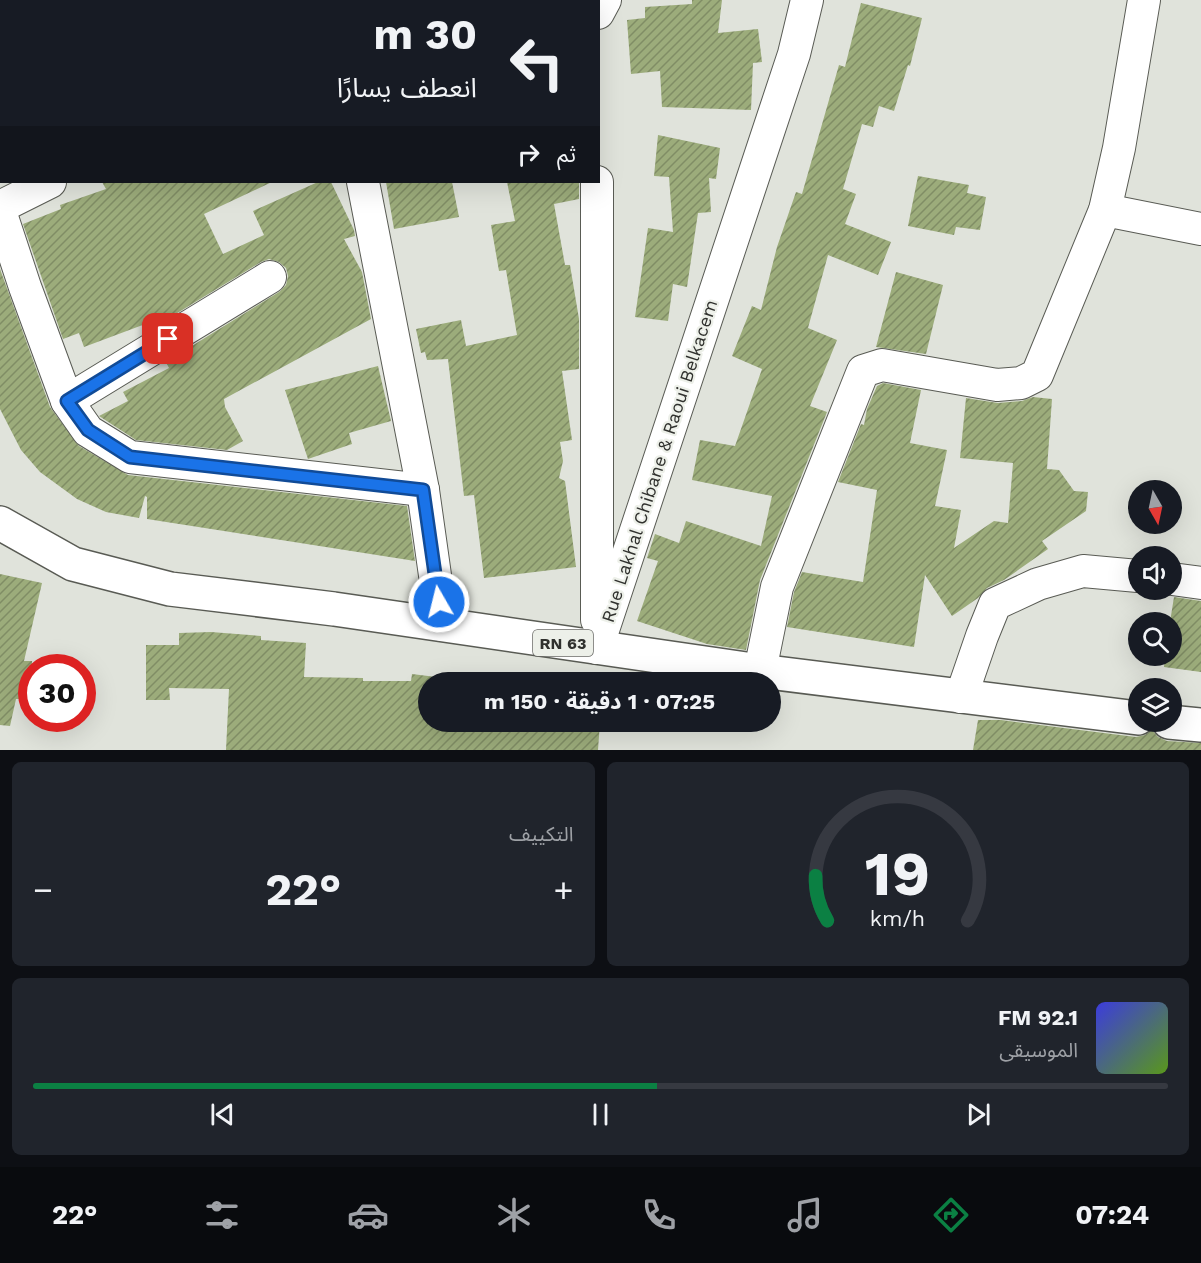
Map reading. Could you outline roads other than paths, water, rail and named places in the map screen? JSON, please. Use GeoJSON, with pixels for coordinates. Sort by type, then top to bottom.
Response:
{"type":"FeatureCollection","features":[{"type":"Feature","properties":{"kind":"main road","name":"RN 63"},"geometry":{"type":"LineString","coordinates":[[0,523],[73,564],[170,590],[334,609],[760,671],[1128,717]]}},
{"type":"Feature","properties":{"kind":"main road"},"geometry":{"type":"LineString","coordinates":[[1182,723],[1201,725]]}},
{"type":"Feature","properties":{"kind":"street","name":"Rue Lakhal Chibane & Raoui Belkacem"},"geometry":{"type":"LineString","coordinates":[[597,648],[794,54],[807,0]]}},
{"type":"Feature","properties":{"kind":"street"},"geometry":{"type":"LineString","coordinates":[[760,671],[777,587],[863,371],[882,365],[997,385],[1021,383],[1037,375],[1105,210],[1119,148],[1144,0]]}},
{"type":"Feature","properties":{"kind":"street"},"geometry":{"type":"LineString","coordinates":[[48,183],[0,209],[25,287],[67,401],[88,430],[130,457],[423,490]]}},
{"type":"Feature","properties":{"kind":"street"},"geometry":{"type":"LineString","coordinates":[[363,183],[423,490],[442,625]]}},
{"type":"Feature","properties":{"kind":"street","name":"Rue Lakhal Chibane & Raoui Belkacem"},"geometry":{"type":"LineString","coordinates":[[597,183],[597,648]]}},
{"type":"Feature","properties":{"kind":"street"},"geometry":{"type":"LineString","coordinates":[[1105,210],[1201,229]]}},
{"type":"Feature","properties":{"kind":"street"},"geometry":{"type":"LineString","coordinates":[[67,401],[270,277]]}},
{"type":"Feature","properties":{"kind":"street"},"geometry":{"type":"LineString","coordinates":[[961,697],[995,604],[1038,584],[1083,571],[1128,575]]}},
{"type":"Feature","properties":{"kind":"street"},"geometry":{"type":"LineString","coordinates":[[1182,581],[1201,584]]}}]}
